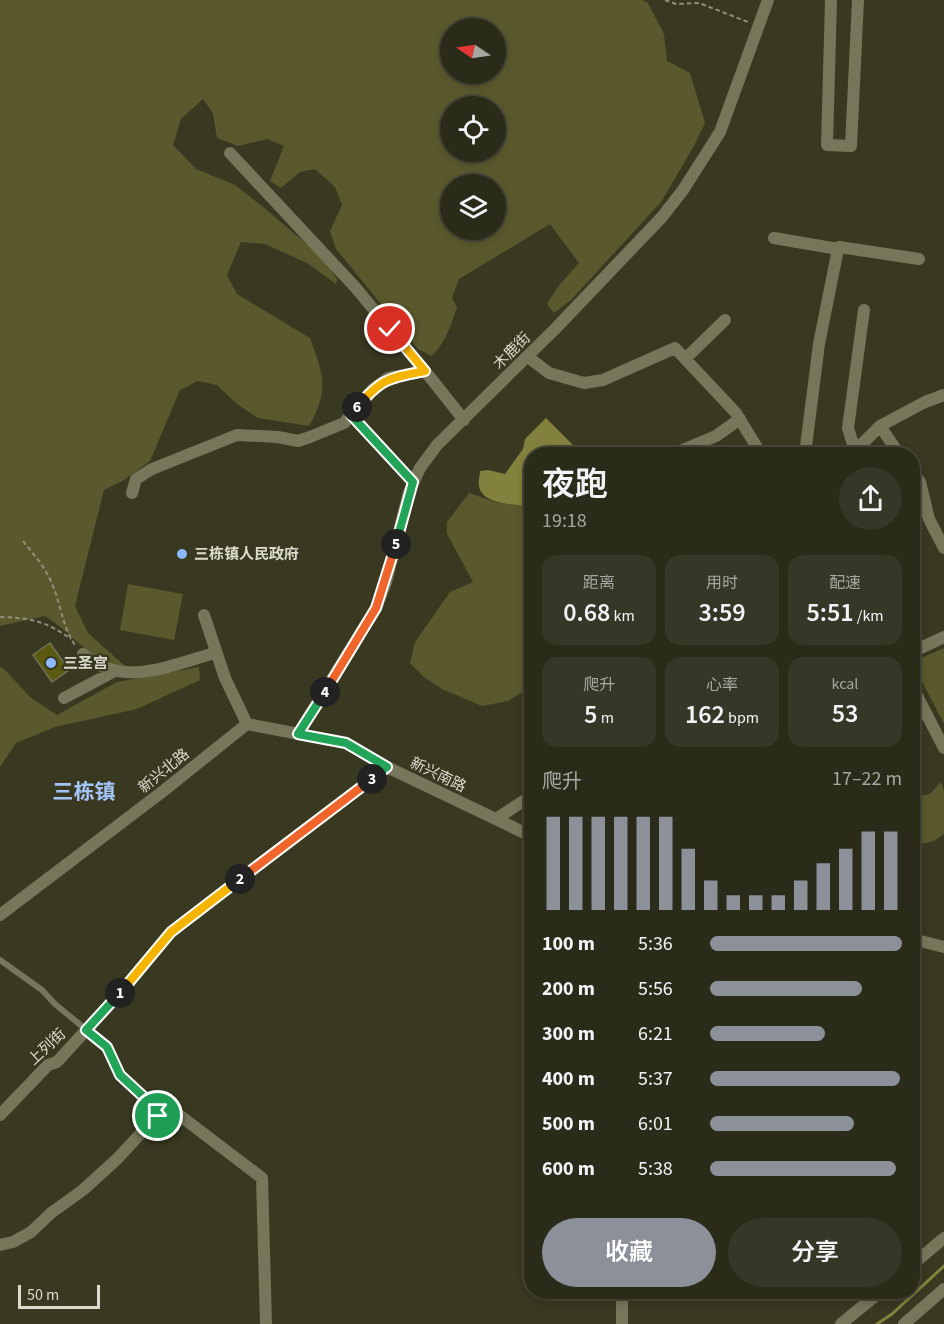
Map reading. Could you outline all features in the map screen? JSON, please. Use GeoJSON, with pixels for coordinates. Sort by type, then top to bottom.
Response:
{"type":"FeatureCollection","features":[{"type":"Feature","properties":{"kind":"street","name":"木鹿街"},"geometry":{"type":"LineString","coordinates":[[298,734],[376,608],[386,582],[413,482],[420,468],[437,445],[528,357],[662,217],[683,190],[720,132],[768,0]]}},
{"type":"Feature","properties":{"kind":"street"},"geometry":{"type":"LineString","coordinates":[[831,0],[827,145],[851,146],[858,0]]}},
{"type":"Feature","properties":{"kind":"street"},"geometry":{"type":"LineString","coordinates":[[230,153],[355,287],[464,420]]}},
{"type":"Feature","properties":{"kind":"street"},"geometry":{"type":"LineString","coordinates":[[774,238],[919,259]]}},
{"type":"Feature","properties":{"kind":"street"},"geometry":{"type":"LineString","coordinates":[[806,447],[819,344],[838,249]]}},
{"type":"Feature","properties":{"kind":"street"},"geometry":{"type":"LineString","coordinates":[[853,447],[848,428],[864,310]]}},
{"type":"Feature","properties":{"kind":"street"},"geometry":{"type":"LineString","coordinates":[[685,359],[725,320]]}},
{"type":"Feature","properties":{"kind":"street"},"geometry":{"type":"LineString","coordinates":[[528,357],[549,373],[584,383],[603,380],[675,348],[740,419],[757,447]]}},
{"type":"Feature","properties":{"kind":"street"},"geometry":{"type":"LineString","coordinates":[[132,493],[136,479],[152,469],[237,435],[278,437],[298,441],[344,423],[373,389],[388,378],[425,371]]}},
{"type":"Feature","properties":{"kind":"street"},"geometry":{"type":"LineString","coordinates":[[860,447],[880,426],[925,402],[944,395]]}},
{"type":"Feature","properties":{"kind":"street"},"geometry":{"type":"LineString","coordinates":[[351,415],[413,482]]}},
{"type":"Feature","properties":{"kind":"street"},"geometry":{"type":"LineString","coordinates":[[690,447],[716,436],[740,419]]}},
{"type":"Feature","properties":{"kind":"street"},"geometry":{"type":"LineString","coordinates":[[880,426],[894,447]]}},
{"type":"Feature","properties":{"kind":"street"},"geometry":{"type":"LineString","coordinates":[[920,482],[929,519],[944,548]]}},
{"type":"Feature","properties":{"kind":"street"},"geometry":{"type":"LineString","coordinates":[[204,615],[215,653],[247,724],[298,734]]}},
{"type":"Feature","properties":{"kind":"street"},"geometry":{"type":"LineString","coordinates":[[920,648],[944,637]]}},
{"type":"Feature","properties":{"kind":"street"},"geometry":{"type":"LineString","coordinates":[[64,698],[113,672],[153,670],[215,653]]}},
{"type":"Feature","properties":{"kind":"street"},"geometry":{"type":"LineString","coordinates":[[83,654],[91,661],[113,672]]}},
{"type":"Feature","properties":{"kind":"street"},"geometry":{"type":"LineString","coordinates":[[920,702],[944,748]]}},
{"type":"Feature","properties":{"kind":"street","name":"新兴北路"},"geometry":{"type":"LineString","coordinates":[[0,915],[247,724]]}},
{"type":"Feature","properties":{"kind":"street","name":"新兴南路"},"geometry":{"type":"LineString","coordinates":[[298,734],[346,743],[387,767],[524,833]]}},
{"type":"Feature","properties":{"kind":"street","name":"上列街"},"geometry":{"type":"LineString","coordinates":[[0,1115],[48,1065],[57,1062],[171,932],[387,767]]}},
{"type":"Feature","properties":{"kind":"street"},"geometry":{"type":"LineString","coordinates":[[496,819],[524,801]]}},
{"type":"Feature","properties":{"kind":"street"},"geometry":{"type":"LineString","coordinates":[[920,941],[944,947]]}},
{"type":"Feature","properties":{"kind":"street"},"geometry":{"type":"LineString","coordinates":[[0,1245],[13,1242],[31,1232],[51,1213],[83,1190],[117,1159],[158,1116],[171,1108],[262,1178],[266,1324]]}},
{"type":"Feature","properties":{"kind":"street"},"geometry":{"type":"LineString","coordinates":[[920,1258],[944,1238]]}},
{"type":"Feature","properties":{"kind":"street"},"geometry":{"type":"LineString","coordinates":[[904,1324],[944,1289]]}},
{"type":"Feature","properties":{"kind":"street"},"geometry":{"type":"LineString","coordinates":[[622,1299],[622,1324]]}},
{"type":"Feature","properties":{"kind":"street"},"geometry":{"type":"LineString","coordinates":[[841,1324],[871,1299]]}},
{"type":"Feature","properties":{"kind":"lane"},"geometry":{"type":"LineString","coordinates":[[0,960],[42,990],[54,1004],[107,1047],[120,1075],[147,1100],[158,1116]]}},
{"type":"Feature","properties":{"kind":"path"},"geometry":{"type":"LineString","coordinates":[[665,0],[676,4],[699,3],[713,6],[759,27]]}},
{"type":"Feature","properties":{"kind":"path"},"geometry":{"type":"LineString","coordinates":[[23,541],[46,570],[71,639],[83,654]]}},
{"type":"Feature","properties":{"kind":"path"},"geometry":{"type":"LineString","coordinates":[[0,617],[31,619],[54,627],[71,639]]}},
{"type":"Feature","properties":{"kind":"shaded area"},"geometry":{"type":"Polygon","coordinates":[[[0,0],[642,0],[648,3],[664,34],[667,61],[690,73],[705,123],[661,202],[571,300],[554,313],[547,304],[560,284],[579,263],[550,224],[459,279],[452,298],[457,307],[453,321],[432,356],[418,349],[336,249],[330,231],[342,205],[335,187],[315,169],[300,172],[281,188],[270,181],[284,146],[267,139],[238,146],[217,138],[213,113],[203,99],[181,119],[173,145],[196,169],[235,185],[262,206],[323,258],[337,279],[336,284],[307,263],[265,244],[241,242],[227,275],[237,294],[310,338],[321,372],[320,402],[309,426],[258,418],[237,404],[217,385],[198,381],[180,390],[150,461],[124,480],[104,490],[75,606],[88,633],[126,667],[102,660],[92,654],[45,616],[0,626],[0,0]]]}},
{"type":"Feature","properties":{"kind":"shaded area"},"geometry":{"type":"Polygon","coordinates":[[[546,418],[575,447],[524,447],[524,505],[501,503],[486,497],[479,486],[480,471],[488,470],[505,474],[523,449],[525,439],[546,418]]]}},
{"type":"Feature","properties":{"kind":"shaded area"},"geometry":{"type":"Polygon","coordinates":[[[469,493],[498,503],[524,505],[524,691],[508,701],[482,706],[442,689],[424,677],[410,663],[415,642],[450,592],[473,582],[447,534],[447,522],[469,493]]]}},
{"type":"Feature","properties":{"kind":"shaded area"},"geometry":{"type":"Polygon","coordinates":[[[128,584],[183,594],[174,640],[120,630],[128,584]]]}},
{"type":"Feature","properties":{"kind":"shaded area"},"geometry":{"type":"Polygon","coordinates":[[[944,648],[944,724],[920,678],[920,658],[944,648]]]}},
{"type":"Feature","properties":{"kind":"shaded area"},"geometry":{"type":"Polygon","coordinates":[[[0,667],[30,697],[57,715],[117,682],[199,667],[200,680],[137,709],[55,727],[16,743],[0,767],[0,667]]]}},
{"type":"Feature","properties":{"kind":"shaded area"},"geometry":{"type":"Polygon","coordinates":[[[941,782],[944,791],[944,834],[934,841],[920,844],[920,796],[930,794],[941,782]]]}},
{"type":"Feature","properties":{"kind":"building","name":"三圣宫"},"geometry":{"type":"Polygon","coordinates":[[[50,643],[69,670],[52,682],[33,655],[50,643]]]}},
{"type":"Feature","properties":{"kind":"waterway"},"geometry":{"type":"LineString","coordinates":[[920,1288],[944,1266]]}},
{"type":"Feature","properties":{"kind":"waterway"},"geometry":{"type":"LineString","coordinates":[[877,1324],[908,1299]]}},
{"type":"Feature","properties":{"kind":"place","name":"三栋镇人民政府"},"geometry":{"type":"Point","coordinates":[182,554]}},
{"type":"Feature","properties":{"kind":"place","name":"三圣宫"},"geometry":{"type":"Point","coordinates":[51,663]}},
{"type":"Feature","properties":{"kind":"district","name":"三栋镇"},"geometry":{"type":"Point","coordinates":[84,792]}},
{"type":"Feature","properties":{"kind":"route"},"geometry":{"type":"LineString","coordinates":[[158,1116],[147,1100],[120,1075],[107,1047],[86,1030],[171,932],[387,767],[346,743],[298,734],[376,608],[386,582],[413,482],[351,415],[373,389],[388,378],[425,371],[390,329]]}}]}
